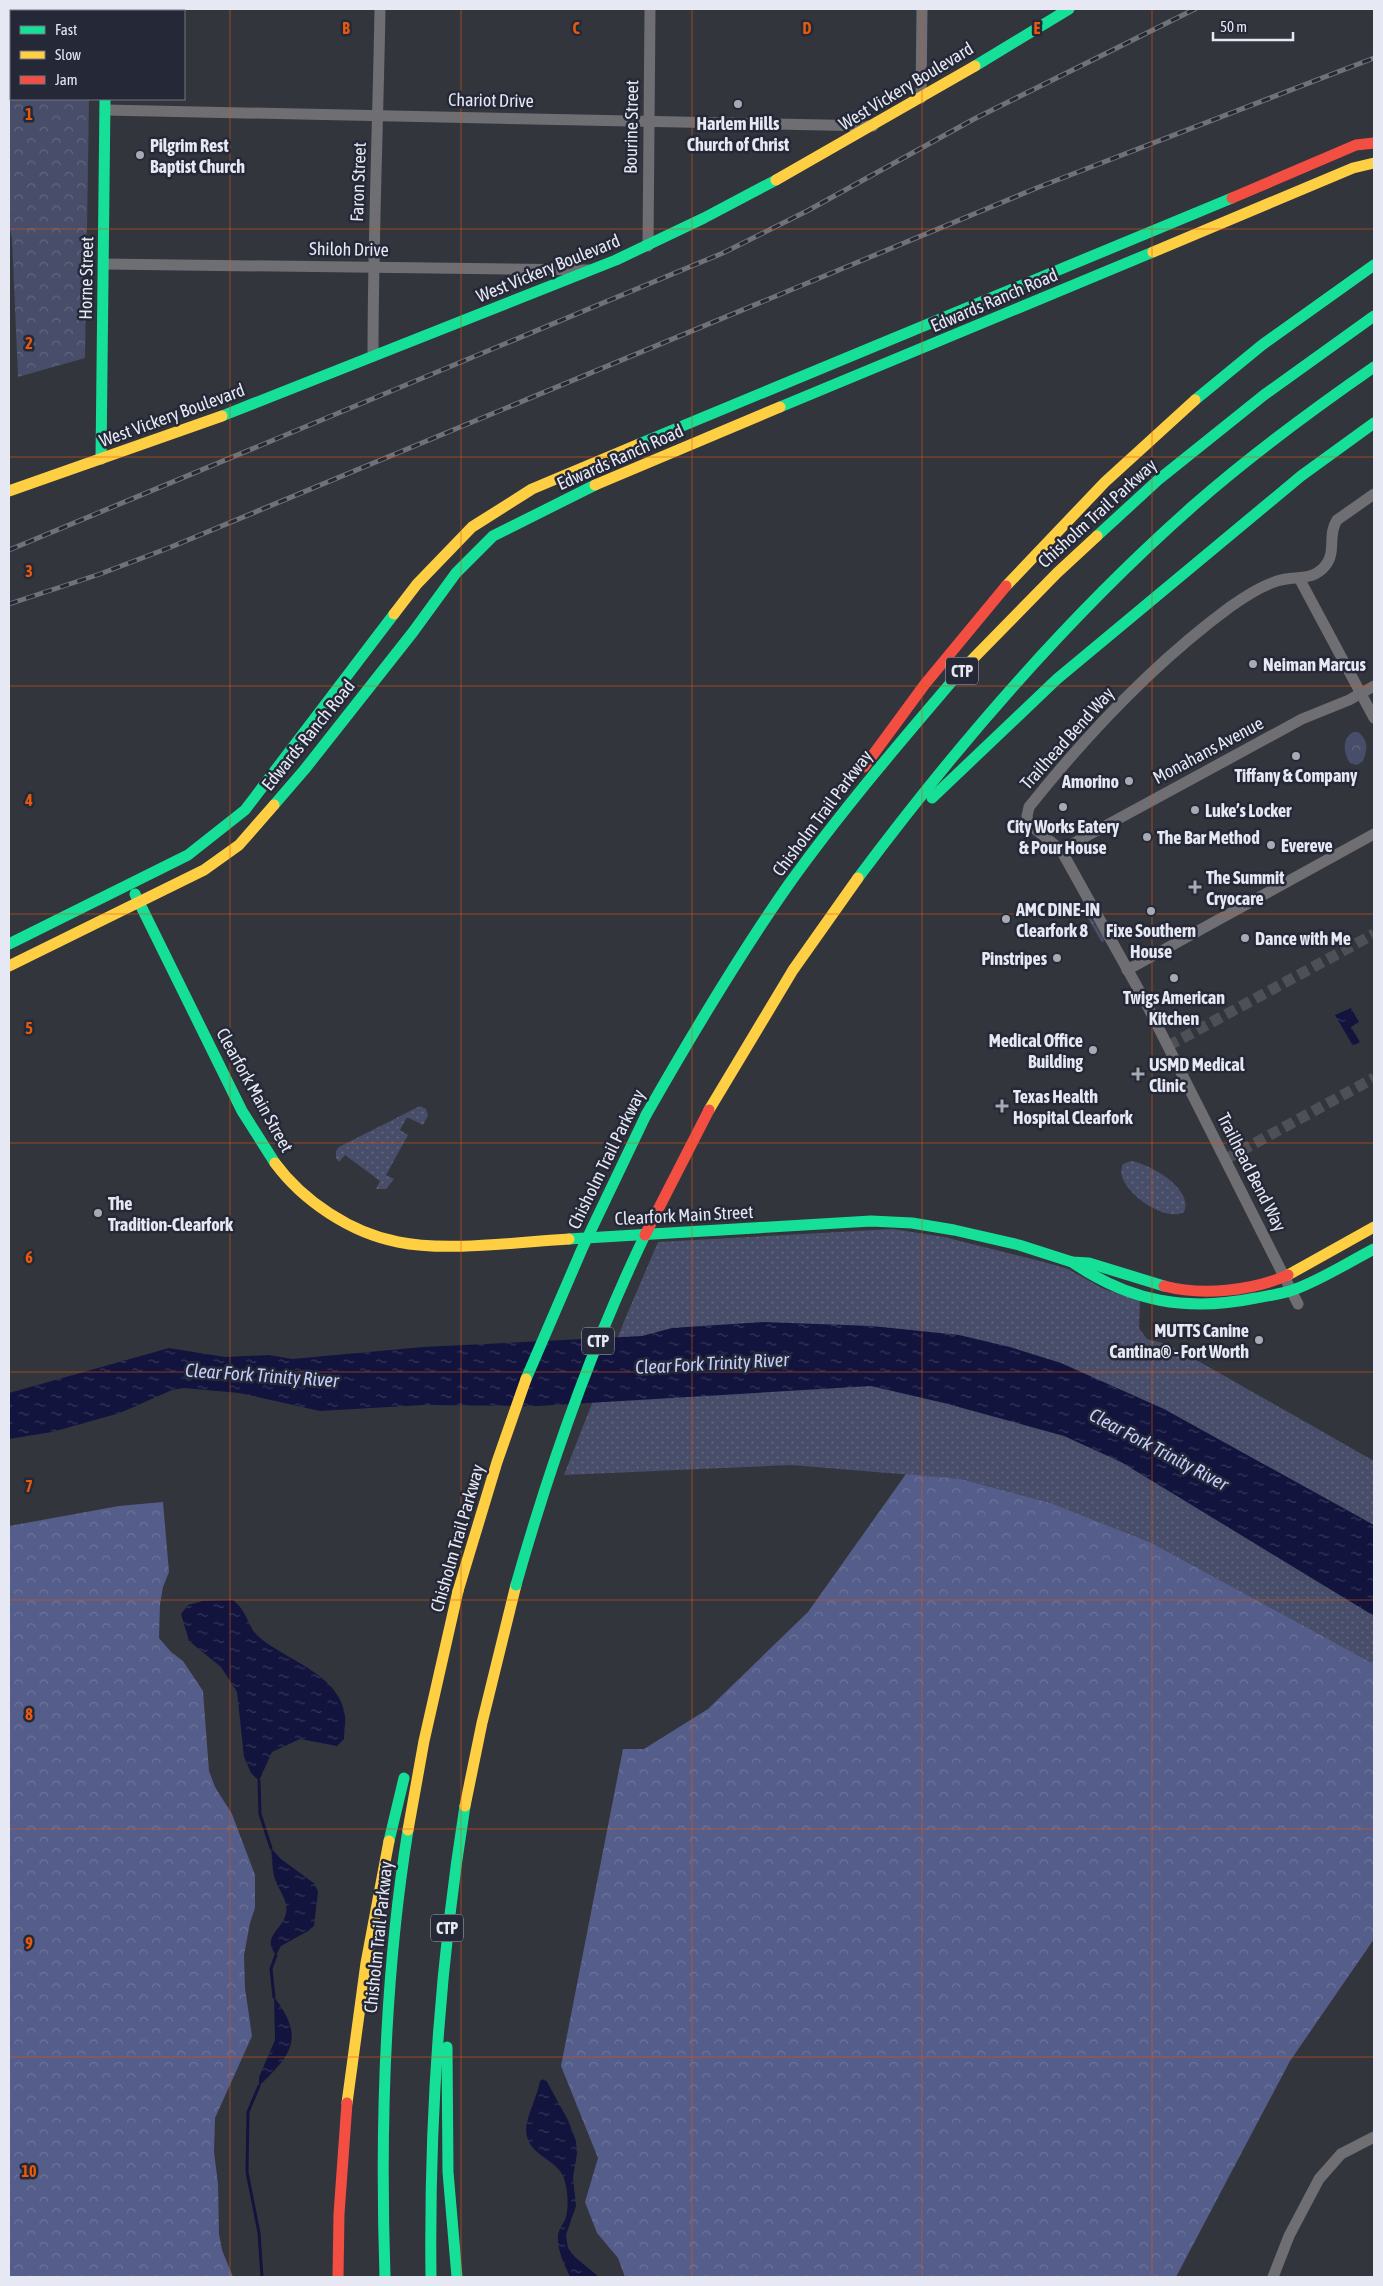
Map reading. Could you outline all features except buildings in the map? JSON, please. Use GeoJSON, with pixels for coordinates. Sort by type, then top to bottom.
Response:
{"type":"FeatureCollection","features":[{"type":"Feature","properties":{"kind":"main road","name":"West Vickery Boulevard"},"geometry":{"type":"LineString","coordinates":[[9,491],[101,458],[145,445],[287,392],[373,356],[593,270],[648,246],[786,176],[876,126],[1069,9]]}},
{"type":"Feature","properties":{"kind":"main road","name":"Horne Street"},"geometry":{"type":"LineString","coordinates":[[101,458],[105,105]]}},
{"type":"Feature","properties":{"kind":"main road","name":"Edwards Ranch Road"},"geometry":{"type":"LineString","coordinates":[[9,944],[188,855],[245,810],[418,584],[472,527],[550,480],[1184,219],[1356,145],[1374,143]]}},
{"type":"Feature","properties":{"kind":"main road","name":"Edwards Ranch Road"},"geometry":{"type":"LineString","coordinates":[[9,966],[204,870],[239,845],[290,786],[414,632],[456,573],[493,536],[601,482],[1353,168],[1374,163]]}},
{"type":"Feature","properties":{"kind":"main road"},"geometry":{"type":"LineString","coordinates":[[766,915],[887,733],[996,597],[1047,539],[1140,449],[1214,384],[1281,330],[1374,265]]}},
{"type":"Feature","properties":{"kind":"main road","name":"Chisholm Trail Parkway"},"geometry":{"type":"LineString","coordinates":[[385,2277],[382,2153],[390,1978],[404,1852],[432,1700],[458,1591],[487,1492],[527,1377],[579,1252],[646,1115],[710,1000],[766,915],[919,718],[984,647],[1059,570],[1147,490],[1235,416],[1300,367],[1374,316]]}},
{"type":"Feature","properties":{"kind":"main road","name":"CTP"},"geometry":{"type":"LineString","coordinates":[[431,2277],[433,2082],[446,1937],[465,1805],[516,1585],[551,1466],[596,1344],[646,1231],[709,1110],[775,998],[869,862],[953,755],[995,706],[1117,578],[1194,505],[1241,466],[1374,368]]}},
{"type":"Feature","properties":{"kind":"main road"},"geometry":{"type":"LineString","coordinates":[[869,862],[998,734],[1057,679],[1301,476],[1374,423]]}},
{"type":"Feature","properties":{"kind":"main road"},"geometry":{"type":"LineString","coordinates":[[550,480],[561,502]]}},
{"type":"Feature","properties":{"kind":"main road"},"geometry":{"type":"LineString","coordinates":[[273,773],[290,786]]}},
{"type":"Feature","properties":{"kind":"main road","name":"Clearfork Main Street"},"geometry":{"type":"LineString","coordinates":[[130,883],[251,1125],[277,1166],[306,1195],[342,1221],[371,1234],[398,1242],[433,1246],[870,1221],[912,1222],[1019,1245],[1072,1262],[1089,1263],[1161,1286],[1203,1291],[1248,1287],[1286,1276],[1374,1227]]}},
{"type":"Feature","properties":{"kind":"main road","name":"Clearfork Main Street"},"geometry":{"type":"LineString","coordinates":[[1072,1262],[1101,1282],[1127,1294],[1174,1304],[1206,1305],[1244,1302],[1292,1290],[1374,1249]]}},
{"type":"Feature","properties":{"kind":"main road"},"geometry":{"type":"LineString","coordinates":[[338,2277],[339,2211],[347,2100],[364,1965],[384,1862],[404,1778],[432,1700]]}},
{"type":"Feature","properties":{"kind":"main road"},"geometry":{"type":"LineString","coordinates":[[446,1937],[448,2172],[457,2277]]}},
{"type":"Feature","properties":{"kind":"street","name":"Faron Street"},"geometry":{"type":"LineString","coordinates":[[373,356],[372,266],[380,9]]}},
{"type":"Feature","properties":{"kind":"street","name":"Bourine Street"},"geometry":{"type":"LineString","coordinates":[[648,246],[650,9]]}},
{"type":"Feature","properties":{"kind":"street"},"geometry":{"type":"LineString","coordinates":[[921,98],[922,9]]}},
{"type":"Feature","properties":{"kind":"street","name":"Chariot Drive"},"geometry":{"type":"LineString","coordinates":[[105,105],[378,115],[876,126]]}},
{"type":"Feature","properties":{"kind":"street","name":"Shiloh Drive"},"geometry":{"type":"LineString","coordinates":[[104,264],[593,270]]}},
{"type":"Feature","properties":{"kind":"street","name":"Trailhead Bend Way"},"geometry":{"type":"LineString","coordinates":[[1298,1304],[1286,1276],[1128,970],[1061,850],[1029,824],[1027,816],[1030,807],[1072,754],[1112,711],[1165,660],[1231,606],[1275,581],[1314,576],[1325,567],[1332,551],[1332,531],[1338,520],[1374,494]]}},
{"type":"Feature","properties":{"kind":"street"},"geometry":{"type":"LineString","coordinates":[[1299,578],[1374,718]]}},
{"type":"Feature","properties":{"kind":"street","name":"Monahans Avenue"},"geometry":{"type":"LineString","coordinates":[[1061,850],[1302,719],[1374,686]]}},
{"type":"Feature","properties":{"kind":"street"},"geometry":{"type":"LineString","coordinates":[[1128,970],[1374,834]]}},
{"type":"Feature","properties":{"kind":"street"},"geometry":{"type":"LineString","coordinates":[[1273,2277],[1289,2236],[1319,2179],[1341,2154],[1374,2138]]}},
{"type":"Feature","properties":{"kind":"green space"},"geometry":{"type":"Polygon","coordinates":[[[10,66],[10,100],[89,100],[85,358],[18,377],[12,239],[9,222],[10,66]]]}},
{"type":"Feature","properties":{"kind":"green space"},"geometry":{"type":"Polygon","coordinates":[[[1353,732],[1358,732],[1364,738],[1366,745],[1363,761],[1357,765],[1350,763],[1345,751],[1345,742],[1353,732]]]}},
{"type":"Feature","properties":{"kind":"green space"},"geometry":{"type":"Polygon","coordinates":[[[1087,912],[1104,939],[1103,942],[1086,915],[1087,912]]]}},
{"type":"Feature","properties":{"kind":"green space"},"geometry":{"type":"Polygon","coordinates":[[[420,1106],[426,1109],[428,1115],[423,1125],[407,1117],[400,1130],[408,1135],[386,1175],[394,1179],[386,1189],[376,1189],[380,1181],[345,1155],[339,1162],[336,1158],[336,1151],[339,1147],[420,1106]]]}},
{"type":"Feature","properties":{"kind":"green space"},"geometry":{"type":"Polygon","coordinates":[[[1131,1161],[1159,1172],[1177,1187],[1183,1195],[1185,1203],[1184,1212],[1175,1214],[1164,1213],[1142,1201],[1132,1192],[1121,1173],[1123,1164],[1131,1161]]]}},
{"type":"Feature","properties":{"kind":"green space"},"geometry":{"type":"Polygon","coordinates":[[[893,1229],[944,1237],[1044,1262],[1068,1269],[1104,1289],[1140,1301],[1139,1328],[1147,1339],[1166,1344],[1193,1358],[1374,1461],[1374,1664],[1152,1543],[1051,1503],[961,1479],[791,1465],[564,1475],[625,1319],[658,1242],[893,1229]]]}},
{"type":"Feature","properties":{"kind":"green space"},"geometry":{"type":"Polygon","coordinates":[[[906,1474],[961,1479],[1051,1503],[1152,1543],[1374,1664],[1374,1939],[1290,2061],[1176,2277],[625,2277],[618,2258],[597,2233],[585,2202],[598,2158],[561,2066],[623,1749],[644,1749],[708,1709],[808,1612],[906,1474]]]}},
{"type":"Feature","properties":{"kind":"green space"},"geometry":{"type":"Polygon","coordinates":[[[163,1502],[169,1572],[163,1587],[160,1604],[159,1638],[171,1652],[183,1661],[203,1691],[209,1771],[215,1787],[232,1814],[255,1875],[255,1908],[244,1955],[245,1988],[252,2036],[215,2118],[214,2152],[218,2184],[219,2234],[222,2250],[233,2277],[9,2277],[9,1526],[119,1506],[163,1502]]]}},
{"type":"Feature","properties":{"kind":"water"},"geometry":{"type":"Polygon","coordinates":[[[1351,1008],[1359,1022],[1351,1027],[1360,1042],[1353,1046],[1335,1015],[1351,1008]]]}},
{"type":"Feature","properties":{"kind":"water","name":"Clear Fork Trinity River"},"geometry":{"type":"Polygon","coordinates":[[[763,1322],[872,1326],[959,1335],[1010,1347],[1061,1363],[1164,1409],[1374,1525],[1374,1616],[1121,1462],[1064,1436],[944,1403],[871,1386],[538,1406],[423,1405],[320,1411],[239,1393],[184,1388],[172,1390],[120,1413],[52,1432],[9,1439],[9,1393],[169,1348],[225,1357],[269,1355],[292,1359],[423,1347],[642,1336],[672,1328],[763,1322]]]}},
{"type":"Feature","properties":{"kind":"water"},"geometry":{"type":"Polygon","coordinates":[[[233,1600],[242,1610],[252,1629],[259,1637],[311,1670],[333,1689],[341,1702],[345,1716],[344,1739],[337,1746],[300,1739],[272,1752],[259,1781],[251,1773],[244,1757],[237,1692],[221,1667],[189,1641],[181,1614],[188,1605],[203,1601],[233,1600]]]}},
{"type":"Feature","properties":{"kind":"water"},"geometry":{"type":"Polygon","coordinates":[[[271,1848],[281,1859],[315,1884],[318,1892],[314,1926],[281,1946],[276,1955],[271,1943],[274,1933],[284,1919],[286,1904],[274,1876],[271,1848]]]}},
{"type":"Feature","properties":{"kind":"water"},"geometry":{"type":"Polygon","coordinates":[[[274,1997],[290,2024],[291,2045],[279,2065],[259,2086],[259,2077],[275,2040],[274,1997]]]}},
{"type":"Feature","properties":{"kind":"water"},"geometry":{"type":"Polygon","coordinates":[[[546,2080],[568,2120],[576,2141],[577,2154],[573,2177],[576,2206],[566,2235],[568,2248],[575,2257],[599,2277],[570,2277],[558,2242],[560,2228],[565,2220],[567,2211],[565,2182],[557,2167],[537,2152],[527,2139],[528,2118],[540,2081],[546,2080]]]}},
{"type":"Feature","properties":{"kind":"waterway"},"geometry":{"type":"LineString","coordinates":[[259,1781],[260,1814],[271,1848]]}},
{"type":"Feature","properties":{"kind":"waterway"},"geometry":{"type":"LineString","coordinates":[[274,1997],[271,1969],[276,1955]]}},
{"type":"Feature","properties":{"kind":"waterway"},"geometry":{"type":"LineString","coordinates":[[259,2086],[248,2112],[247,2172],[259,2233],[262,2277]]}},
{"type":"Feature","properties":{"kind":"tunnel"},"geometry":{"type":"LineString","coordinates":[[1168,1046],[1374,934]]}},
{"type":"Feature","properties":{"kind":"tunnel"},"geometry":{"type":"LineString","coordinates":[[1226,1159],[1374,1078]]}},
{"type":"Feature","properties":{"kind":"railway"},"geometry":{"type":"LineString","coordinates":[[9,550],[723,253],[807,211],[974,119],[1195,9]]}},
{"type":"Feature","properties":{"kind":"railway"},"geometry":{"type":"LineString","coordinates":[[9,604],[100,574],[171,547],[1039,187],[1374,58]]}},
{"type":"Feature","properties":{"kind":"traffic: fast"},"geometry":{"type":"LineString","coordinates":[[975,66],[1069,9]]}},
{"type":"Feature","properties":{"kind":"traffic: fast"},"geometry":{"type":"LineString","coordinates":[[101,459],[105,100]]}},
{"type":"Feature","properties":{"kind":"traffic: fast"},"geometry":{"type":"LineString","coordinates":[[222,416],[616,260],[704,218],[776,180]]}},
{"type":"Feature","properties":{"kind":"traffic: fast"},"geometry":{"type":"LineString","coordinates":[[639,444],[1232,198]]}},
{"type":"Feature","properties":{"kind":"traffic: fast"},"geometry":{"type":"LineString","coordinates":[[780,407],[1153,252]]}},
{"type":"Feature","properties":{"kind":"traffic: fast"},"geometry":{"type":"LineString","coordinates":[[1195,400],[1262,345],[1374,265]]}},
{"type":"Feature","properties":{"kind":"traffic: fast"},"geometry":{"type":"LineString","coordinates":[[1097,536],[1158,480],[1264,395],[1374,316]]}},
{"type":"Feature","properties":{"kind":"traffic: fast"},"geometry":{"type":"LineString","coordinates":[[858,878],[975,730],[1102,591],[1147,547],[1237,468],[1305,416],[1374,367]]}},
{"type":"Feature","properties":{"kind":"traffic: fast"},"geometry":{"type":"LineString","coordinates":[[932,798],[1057,679],[1301,476],[1374,423]]}},
{"type":"Feature","properties":{"kind":"traffic: fast"},"geometry":{"type":"LineString","coordinates":[[274,805],[305,769],[413,632],[456,573],[493,536],[595,485]]}},
{"type":"Feature","properties":{"kind":"traffic: fast"},"geometry":{"type":"LineString","coordinates":[[9,944],[188,855],[245,810],[394,614]]}},
{"type":"Feature","properties":{"kind":"traffic: fast"},"geometry":{"type":"LineString","coordinates":[[646,1115],[715,998],[789,884],[851,803],[960,672]]}},
{"type":"Feature","properties":{"kind":"traffic: fast"},"geometry":{"type":"LineString","coordinates":[[135,894],[242,1111],[275,1163]]}},
{"type":"Feature","properties":{"kind":"traffic: fast"},"geometry":{"type":"LineString","coordinates":[[526,1379],[582,1249],[646,1115]]}},
{"type":"Feature","properties":{"kind":"traffic: fast"},"geometry":{"type":"LineString","coordinates":[[569,1239],[871,1221],[912,1223],[954,1230],[1019,1245],[1072,1262],[1089,1263],[1164,1286]]}},
{"type":"Feature","properties":{"kind":"traffic: fast"},"geometry":{"type":"LineString","coordinates":[[516,1585],[573,1407],[607,1320],[645,1235]]}},
{"type":"Feature","properties":{"kind":"traffic: fast"},"geometry":{"type":"LineString","coordinates":[[1072,1262],[1094,1276],[1138,1295],[1160,1300],[1206,1304],[1231,1302],[1293,1290],[1324,1276],[1374,1249]]}},
{"type":"Feature","properties":{"kind":"traffic: fast"},"geometry":{"type":"LineString","coordinates":[[389,1841],[404,1778]]}},
{"type":"Feature","properties":{"kind":"traffic: fast"},"geometry":{"type":"LineString","coordinates":[[431,2277],[432,2159],[438,2041],[449,1924],[465,1806]]}},
{"type":"Feature","properties":{"kind":"traffic: fast"},"geometry":{"type":"LineString","coordinates":[[385,2277],[383,2165],[386,2053],[394,1941],[408,1830]]}},
{"type":"Feature","properties":{"kind":"traffic: fast"},"geometry":{"type":"LineString","coordinates":[[447,2047],[448,2172],[457,2277]]}},
{"type":"Feature","properties":{"kind":"traffic: slow"},"geometry":{"type":"LineString","coordinates":[[776,180],[975,66]]}},
{"type":"Feature","properties":{"kind":"traffic: slow"},"geometry":{"type":"LineString","coordinates":[[1153,252],[1353,168],[1374,163]]}},
{"type":"Feature","properties":{"kind":"traffic: slow"},"geometry":{"type":"LineString","coordinates":[[1006,586],[1105,482],[1195,400]]}},
{"type":"Feature","properties":{"kind":"traffic: slow"},"geometry":{"type":"LineString","coordinates":[[595,485],[780,407]]}},
{"type":"Feature","properties":{"kind":"traffic: slow"},"geometry":{"type":"LineString","coordinates":[[9,491],[222,416]]}},
{"type":"Feature","properties":{"kind":"traffic: slow"},"geometry":{"type":"LineString","coordinates":[[394,614],[417,584],[472,527],[532,489],[639,444]]}},
{"type":"Feature","properties":{"kind":"traffic: slow"},"geometry":{"type":"LineString","coordinates":[[960,672],[1057,573],[1097,536]]}},
{"type":"Feature","properties":{"kind":"traffic: slow"},"geometry":{"type":"LineString","coordinates":[[9,966],[204,870],[239,845],[274,805]]}},
{"type":"Feature","properties":{"kind":"traffic: slow"},"geometry":{"type":"LineString","coordinates":[[709,1110],[793,970],[858,878]]}},
{"type":"Feature","properties":{"kind":"traffic: slow"},"geometry":{"type":"LineString","coordinates":[[275,1163],[299,1190],[329,1213],[380,1238],[417,1245],[438,1246],[569,1239]]}},
{"type":"Feature","properties":{"kind":"traffic: slow"},"geometry":{"type":"LineString","coordinates":[[1288,1275],[1374,1227]]}},
{"type":"Feature","properties":{"kind":"traffic: slow"},"geometry":{"type":"LineString","coordinates":[[458,1591],[497,1462],[526,1379]]}},
{"type":"Feature","properties":{"kind":"traffic: slow"},"geometry":{"type":"LineString","coordinates":[[465,1806],[482,1723],[516,1585]]}},
{"type":"Feature","properties":{"kind":"traffic: slow"},"geometry":{"type":"LineString","coordinates":[[408,1830],[424,1741],[458,1591]]}},
{"type":"Feature","properties":{"kind":"traffic: slow"},"geometry":{"type":"LineString","coordinates":[[347,2103],[366,1963],[389,1841]]}},
{"type":"Feature","properties":{"kind":"traffic: jam"},"geometry":{"type":"LineString","coordinates":[[1232,198],[1356,145],[1374,143]]}},
{"type":"Feature","properties":{"kind":"traffic: jam"},"geometry":{"type":"LineString","coordinates":[[864,767],[925,684],[1006,586]]}},
{"type":"Feature","properties":{"kind":"traffic: jam"},"geometry":{"type":"LineString","coordinates":[[645,1235],[709,1110]]}},
{"type":"Feature","properties":{"kind":"traffic: jam"},"geometry":{"type":"LineString","coordinates":[[1164,1286],[1194,1291],[1227,1290],[1259,1285],[1288,1275]]}},
{"type":"Feature","properties":{"kind":"traffic: jam"},"geometry":{"type":"LineString","coordinates":[[338,2277],[339,2214],[347,2103]]}},
{"type":"Feature","properties":{"kind":"place","name":"Harlem Hills Church of Christ"},"geometry":{"type":"Point","coordinates":[738,104]}},
{"type":"Feature","properties":{"kind":"place","name":"Pilgrim Rest Baptist Church"},"geometry":{"type":"Point","coordinates":[140,155]}},
{"type":"Feature","properties":{"kind":"place","name":"Neiman Marcus"},"geometry":{"type":"Point","coordinates":[1253,664]}},
{"type":"Feature","properties":{"kind":"place","name":"Tiffany & Company"},"geometry":{"type":"Point","coordinates":[1296,756]}},
{"type":"Feature","properties":{"kind":"place","name":"Amorino"},"geometry":{"type":"Point","coordinates":[1129,781]}},
{"type":"Feature","properties":{"kind":"place","name":"City Works Eatery & Pour House"},"geometry":{"type":"Point","coordinates":[1063,807]}},
{"type":"Feature","properties":{"kind":"place","name":"Luke’s Locker"},"geometry":{"type":"Point","coordinates":[1195,810]}},
{"type":"Feature","properties":{"kind":"place","name":"The Bar Method"},"geometry":{"type":"Point","coordinates":[1147,837]}},
{"type":"Feature","properties":{"kind":"place","name":"Evereve"},"geometry":{"type":"Point","coordinates":[1271,845]}},
{"type":"Feature","properties":{"kind":"place","name":"The Summit Cryocare"},"geometry":{"type":"Point","coordinates":[1195,887]}},
{"type":"Feature","properties":{"kind":"place","name":"Fixe Southern House"},"geometry":{"type":"Point","coordinates":[1151,911]}},
{"type":"Feature","properties":{"kind":"place","name":"AMC DINE-IN Clearfork 8"},"geometry":{"type":"Point","coordinates":[1006,919]}},
{"type":"Feature","properties":{"kind":"place","name":"Dance with Me"},"geometry":{"type":"Point","coordinates":[1245,938]}},
{"type":"Feature","properties":{"kind":"place","name":"Pinstripes"},"geometry":{"type":"Point","coordinates":[1057,958]}},
{"type":"Feature","properties":{"kind":"place","name":"Twigs American Kitchen"},"geometry":{"type":"Point","coordinates":[1174,978]}},
{"type":"Feature","properties":{"kind":"place","name":"Medical Office Building"},"geometry":{"type":"Point","coordinates":[1093,1050]}},
{"type":"Feature","properties":{"kind":"place","name":"USMD Medical Clinic"},"geometry":{"type":"Point","coordinates":[1138,1074]}},
{"type":"Feature","properties":{"kind":"place","name":"Texas Health Hospital Clearfork"},"geometry":{"type":"Point","coordinates":[1002,1106]}},
{"type":"Feature","properties":{"kind":"place","name":"The Tradition-Clearfork"},"geometry":{"type":"Point","coordinates":[98,1213]}},
{"type":"Feature","properties":{"kind":"place","name":"MUTTS Canine Cantina® - Fort Worth"},"geometry":{"type":"Point","coordinates":[1259,1340]}}]}
